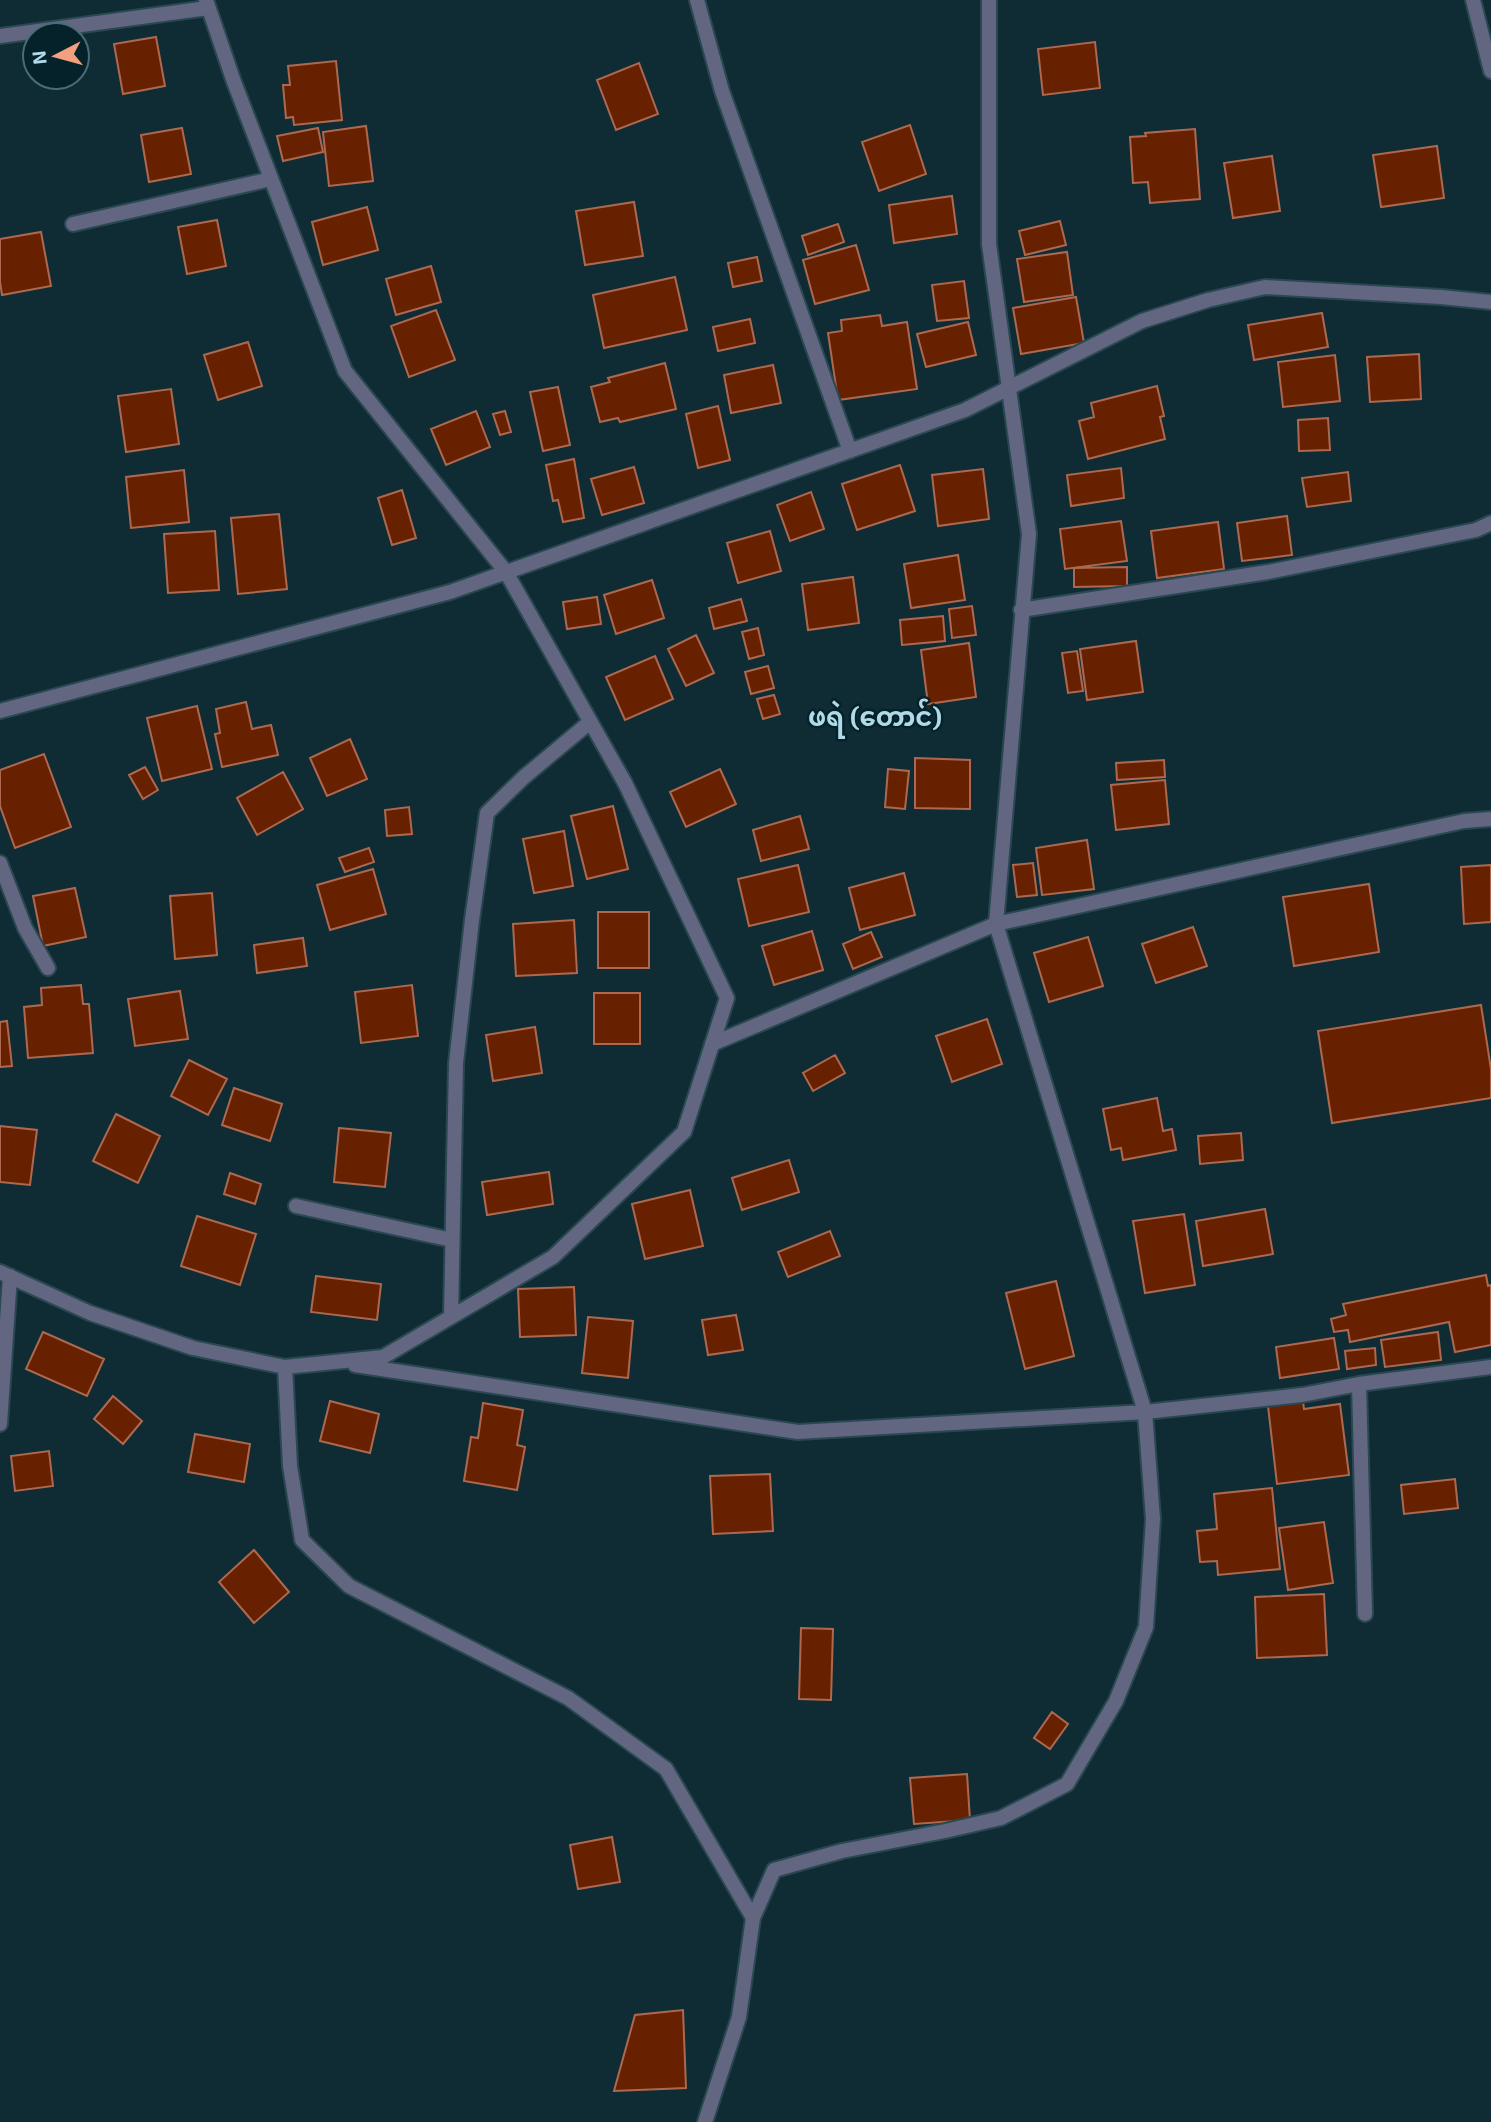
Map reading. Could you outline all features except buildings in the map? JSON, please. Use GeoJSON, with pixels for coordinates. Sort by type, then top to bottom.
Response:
{"type":"FeatureCollection","features":[{"type":"Feature","properties":{"kind":"street"},"geometry":{"type":"LineString","coordinates":[[697,0],[722,91],[850,451]]}},
{"type":"Feature","properties":{"kind":"street"},"geometry":{"type":"LineString","coordinates":[[705,2122],[739,2017],[753,1918],[774,1870],[842,1851],[944,1832],[1001,1818],[1067,1784],[1116,1702],[1146,1627],[1153,1519],[1145,1412],[996,924],[1028,534],[989,244],[989,0]]}},
{"type":"Feature","properties":{"kind":"street"},"geometry":{"type":"LineString","coordinates":[[1473,0],[1491,71]]}},
{"type":"Feature","properties":{"kind":"street"},"geometry":{"type":"LineString","coordinates":[[0,36],[207,4],[345,371],[506,572],[625,783],[727,998],[684,1132],[553,1257],[383,1357],[285,1367],[193,1348],[90,1313],[5,1274],[0,1424]]}},
{"type":"Feature","properties":{"kind":"street"},"geometry":{"type":"LineString","coordinates":[[73,224],[271,179]]}},
{"type":"Feature","properties":{"kind":"street"},"geometry":{"type":"LineString","coordinates":[[0,710],[450,592],[965,410],[1142,321],[1208,300],[1265,288],[1491,302]]}},
{"type":"Feature","properties":{"kind":"street"},"geometry":{"type":"LineString","coordinates":[[1021,610],[1268,572],[1476,530],[1491,523]]}},
{"type":"Feature","properties":{"kind":"street"},"geometry":{"type":"LineString","coordinates":[[451,1317],[456,1063],[487,813],[524,777],[590,722]]}},
{"type":"Feature","properties":{"kind":"street"},"geometry":{"type":"LineString","coordinates":[[712,1044],[996,924],[1450,824],[1491,819]]}},
{"type":"Feature","properties":{"kind":"street"},"geometry":{"type":"LineString","coordinates":[[0,863],[25,928],[48,968]]}},
{"type":"Feature","properties":{"kind":"street"},"geometry":{"type":"LineString","coordinates":[[296,1206],[452,1240]]}},
{"type":"Feature","properties":{"kind":"street"},"geometry":{"type":"LineString","coordinates":[[332,1362],[798,1432],[1145,1412],[1302,1395],[1359,1384],[1491,1367]]}},
{"type":"Feature","properties":{"kind":"street"},"geometry":{"type":"LineString","coordinates":[[285,1367],[290,1466],[302,1540],[349,1586],[568,1698],[666,1769],[753,1918]]}},
{"type":"Feature","properties":{"kind":"street"},"geometry":{"type":"LineString","coordinates":[[1359,1384],[1365,1614]]}},
{"type":"Feature","properties":{"kind":"district","name":"ဖရဲ (တောင်)"},"geometry":{"type":"Point","coordinates":[875,715]}}]}
